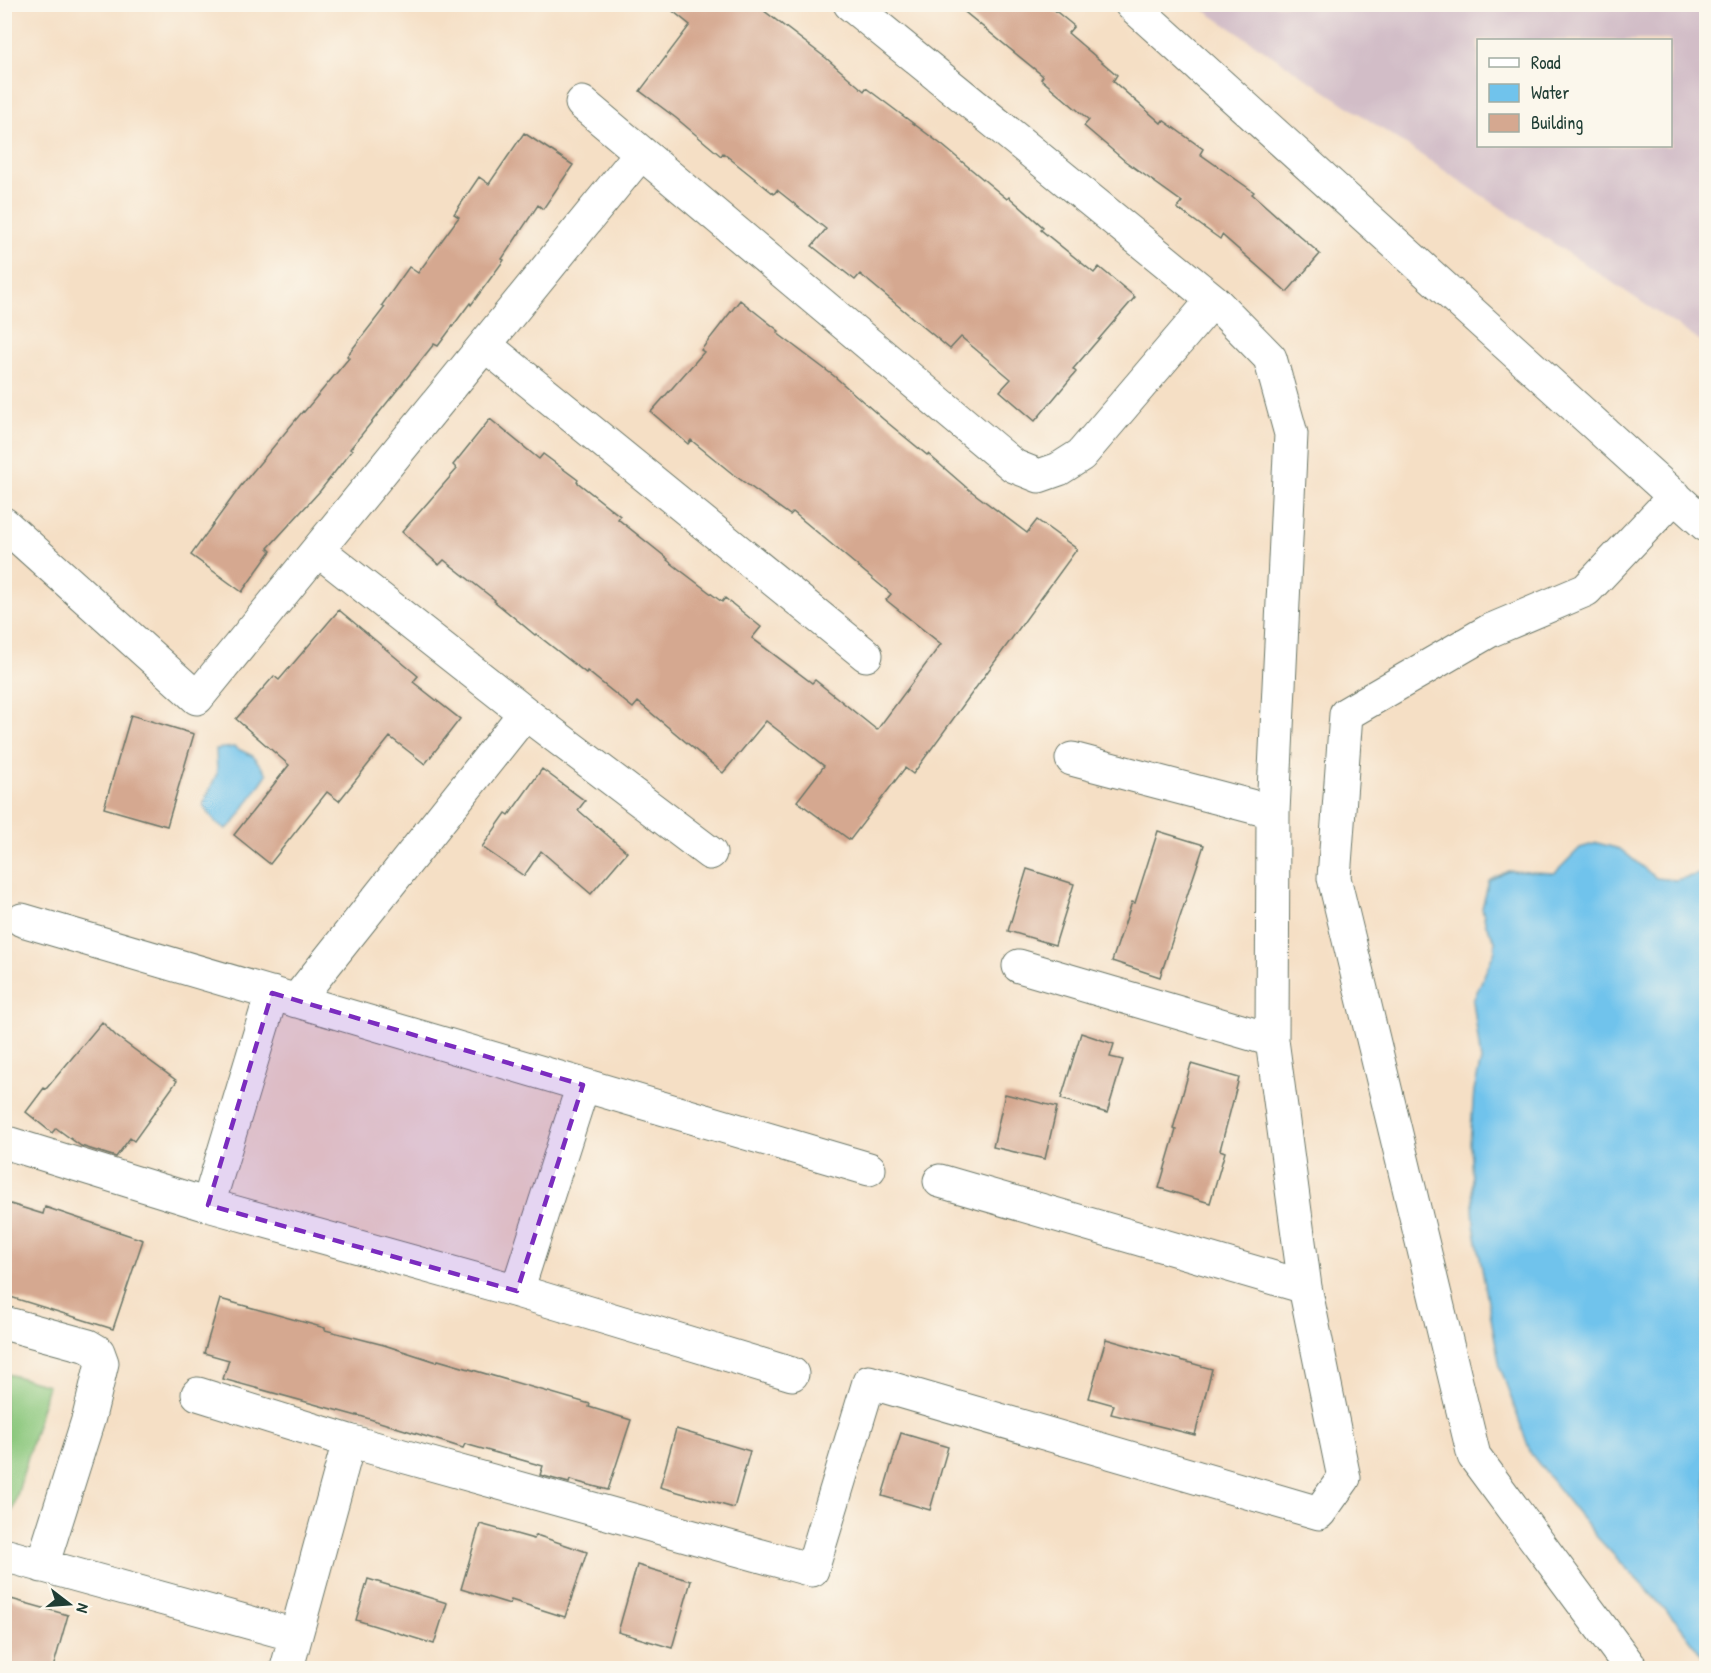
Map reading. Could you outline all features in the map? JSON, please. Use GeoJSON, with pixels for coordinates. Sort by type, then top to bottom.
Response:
{"type":"FeatureCollection","features":[{"type":"Feature","properties":{"kind":"street"},"geometry":{"type":"LineString","coordinates":[[198,1394],[349,1441],[812,1570],[869,1382],[1319,1513],[1344,1478],[1305,1287],[1272,1040],[1273,812],[1291,434],[1270,358],[1214,300],[850,4]]}},
{"type":"Feature","properties":{"kind":"street"},"geometry":{"type":"LineString","coordinates":[[1131,4],[1707,525]]}},
{"type":"Feature","properties":{"kind":"street"},"geometry":{"type":"LineString","coordinates":[[582,103],[1014,466],[1039,476],[1059,469],[1081,455],[1214,300]]}},
{"type":"Feature","properties":{"kind":"street"},"geometry":{"type":"LineString","coordinates":[[4,524],[197,698],[641,153]]}},
{"type":"Feature","properties":{"kind":"street"},"geometry":{"type":"LineString","coordinates":[[485,345],[866,655]]}},
{"type":"Feature","properties":{"kind":"street"},"geometry":{"type":"LineString","coordinates":[[1631,1668],[1474,1456],[1334,878],[1346,714],[1489,631],[1586,590],[1675,496]]}},
{"type":"Feature","properties":{"kind":"street"},"geometry":{"type":"LineString","coordinates":[[318,550],[525,713],[710,853]]}},
{"type":"Feature","properties":{"kind":"street"},"geometry":{"type":"LineString","coordinates":[[208,1205],[284,997],[525,713]]}},
{"type":"Feature","properties":{"kind":"street"},"geometry":{"type":"LineString","coordinates":[[1072,759],[1273,812]]}},
{"type":"Feature","properties":{"kind":"street"},"geometry":{"type":"LineString","coordinates":[[22,920],[869,1169]]}},
{"type":"Feature","properties":{"kind":"street"},"geometry":{"type":"LineString","coordinates":[[1019,966],[1272,1040]]}},
{"type":"Feature","properties":{"kind":"street"},"geometry":{"type":"LineString","coordinates":[[517,1291],[583,1085]]}},
{"type":"Feature","properties":{"kind":"street"},"geometry":{"type":"LineString","coordinates":[[4,1142],[208,1205],[517,1291],[792,1374]]}},
{"type":"Feature","properties":{"kind":"street"},"geometry":{"type":"LineString","coordinates":[[940,1181],[1305,1287]]}},
{"type":"Feature","properties":{"kind":"street"},"geometry":{"type":"LineString","coordinates":[[4,1323],[88,1346],[98,1352],[102,1363],[89,1417],[42,1566]]}},
{"type":"Feature","properties":{"kind":"street"},"geometry":{"type":"LineString","coordinates":[[287,1668],[349,1441]]}},
{"type":"Feature","properties":{"kind":"street"},"geometry":{"type":"LineString","coordinates":[[4,1555],[295,1635]]}},
{"type":"Feature","properties":{"kind":"highlighted area"},"geometry":{"type":"Polygon","coordinates":[[[272,993],[583,1085],[517,1291],[208,1205],[272,993]]]}},
{"type":"Feature","properties":{"kind":"shaded area"},"geometry":{"type":"Polygon","coordinates":[[[1196,5],[1706,5],[1706,345],[1196,5]]]}},
{"type":"Feature","properties":{"kind":"green space"},"geometry":{"type":"Polygon","coordinates":[[[4,1373],[48,1385],[13,1510],[5,1508],[4,1373]]]}},
{"type":"Feature","properties":{"kind":"water"},"geometry":{"type":"Polygon","coordinates":[[[234,747],[253,756],[267,774],[234,823],[226,829],[216,823],[203,805],[217,773],[216,749],[234,747]]]}},
{"type":"Feature","properties":{"kind":"water"},"geometry":{"type":"Polygon","coordinates":[[[1597,843],[1620,849],[1656,878],[1676,880],[1699,874],[1706,875],[1706,1661],[1677,1622],[1595,1535],[1531,1454],[1500,1367],[1474,1225],[1470,1142],[1474,1090],[1481,1061],[1473,1001],[1495,950],[1495,940],[1486,925],[1482,908],[1489,881],[1508,871],[1555,873],[1580,848],[1597,843]]]}},
{"type":"Feature","properties":{"kind":"building"},"geometry":{"type":"Polygon","coordinates":[[[664,4],[755,4],[826,58],[864,91],[866,88],[942,145],[1007,199],[1009,197],[1043,227],[1041,230],[1094,273],[1099,267],[1135,297],[1073,369],[1076,372],[1035,421],[1000,391],[1011,379],[961,337],[950,349],[860,274],[855,280],[812,246],[826,229],[777,190],[774,194],[723,153],[721,156],[640,91],[690,25],[664,4]]]}},
{"type":"Feature","properties":{"kind":"building"},"geometry":{"type":"Polygon","coordinates":[[[955,4],[1047,4],[1074,26],[1068,33],[1117,75],[1113,81],[1161,123],[1163,120],[1203,149],[1200,154],[1254,192],[1252,194],[1320,254],[1287,292],[1222,235],[1220,239],[1177,208],[1182,202],[1125,161],[1084,126],[1089,120],[1041,79],[1043,76],[955,4]]]}},
{"type":"Feature","properties":{"kind":"building"},"geometry":{"type":"Polygon","coordinates":[[[524,133],[573,165],[543,209],[538,205],[502,259],[504,260],[471,305],[470,303],[438,346],[434,344],[350,449],[352,450],[320,491],[268,548],[271,551],[242,592],[191,555],[240,487],[349,358],[347,356],[385,307],[382,305],[409,267],[418,273],[459,217],[454,214],[479,177],[489,184],[524,133]]]}},
{"type":"Feature","properties":{"kind":"building"},"geometry":{"type":"Polygon","coordinates":[[[740,300],[779,331],[777,333],[834,376],[967,488],[1027,533],[1037,520],[1077,549],[913,774],[905,768],[850,840],[797,801],[824,766],[766,721],[723,773],[638,702],[633,708],[587,671],[586,673],[535,635],[444,560],[439,565],[402,532],[457,469],[453,465],[490,419],[539,459],[543,454],[578,480],[577,482],[620,516],[618,519],[722,602],[725,598],[761,627],[752,638],[812,683],[815,680],[877,730],[941,644],[886,600],[891,594],[793,512],[790,515],[734,475],[691,440],[688,444],[651,412],[704,352],[701,350],[740,300]]]}},
{"type":"Feature","properties":{"kind":"building"},"geometry":{"type":"Polygon","coordinates":[[[339,610],[418,676],[413,682],[460,719],[425,764],[390,737],[339,801],[327,792],[270,864],[234,835],[289,765],[236,719],[274,676],[279,680],[339,610]]]}},
{"type":"Feature","properties":{"kind":"building"},"geometry":{"type":"Polygon","coordinates":[[[131,715],[194,734],[167,826],[104,808],[131,715]]]}},
{"type":"Feature","properties":{"kind":"building"},"geometry":{"type":"Polygon","coordinates":[[[542,769],[585,801],[578,810],[627,852],[591,894],[541,851],[524,876],[482,847],[506,813],[509,815],[542,769]]]}},
{"type":"Feature","properties":{"kind":"building"},"geometry":{"type":"Polygon","coordinates":[[[1158,831],[1204,845],[1160,977],[1112,961],[1132,902],[1135,903],[1158,831]]]}},
{"type":"Feature","properties":{"kind":"building"},"geometry":{"type":"Polygon","coordinates":[[[1027,869],[1074,884],[1055,945],[1008,931],[1027,869]]]}},
{"type":"Feature","properties":{"kind":"building"},"geometry":{"type":"Polygon","coordinates":[[[102,1022],[116,1036],[177,1081],[134,1141],[130,1138],[116,1157],[81,1146],[56,1128],[52,1133],[26,1112],[102,1022]]]}},
{"type":"Feature","properties":{"kind":"building"},"geometry":{"type":"Polygon","coordinates":[[[1081,1033],[1114,1044],[1110,1057],[1123,1060],[1107,1113],[1061,1099],[1081,1033]]]}},
{"type":"Feature","properties":{"kind":"building"},"geometry":{"type":"Polygon","coordinates":[[[1191,1064],[1239,1078],[1220,1150],[1225,1152],[1210,1203],[1159,1188],[1176,1130],[1173,1129],[1191,1064]]]}},
{"type":"Feature","properties":{"kind":"building"},"geometry":{"type":"Polygon","coordinates":[[[1005,1094],[1057,1107],[1045,1159],[993,1147],[1005,1094]]]}},
{"type":"Feature","properties":{"kind":"building"},"geometry":{"type":"Polygon","coordinates":[[[4,1202],[43,1214],[45,1207],[143,1240],[113,1329],[4,1295],[4,1202]]]}},
{"type":"Feature","properties":{"kind":"building"},"geometry":{"type":"Polygon","coordinates":[[[220,1299],[590,1404],[589,1407],[631,1420],[608,1490],[540,1475],[543,1466],[465,1444],[463,1448],[357,1415],[223,1379],[229,1360],[204,1353],[220,1299]]]}},
{"type":"Feature","properties":{"kind":"building"},"geometry":{"type":"Polygon","coordinates":[[[1106,1339],[1212,1369],[1195,1435],[1111,1414],[1114,1405],[1089,1398],[1106,1339]]]}},
{"type":"Feature","properties":{"kind":"building"},"geometry":{"type":"Polygon","coordinates":[[[676,1429],[750,1451],[734,1508],[660,1487],[676,1429]]]}},
{"type":"Feature","properties":{"kind":"building"},"geometry":{"type":"Polygon","coordinates":[[[901,1433],[948,1447],[930,1510],[882,1496],[901,1433]]]}},
{"type":"Feature","properties":{"kind":"building"},"geometry":{"type":"Polygon","coordinates":[[[480,1524],[534,1539],[536,1535],[587,1552],[565,1617],[511,1600],[510,1604],[461,1589],[480,1524]]]}},
{"type":"Feature","properties":{"kind":"building"},"geometry":{"type":"Polygon","coordinates":[[[637,1565],[691,1581],[672,1648],[618,1632],[637,1565]]]}},
{"type":"Feature","properties":{"kind":"building"},"geometry":{"type":"Polygon","coordinates":[[[368,1579],[447,1603],[434,1644],[356,1620],[368,1579]]]}},
{"type":"Feature","properties":{"kind":"building"},"geometry":{"type":"Polygon","coordinates":[[[4,1597],[68,1615],[53,1668],[4,1668],[4,1597]]]}}]}
